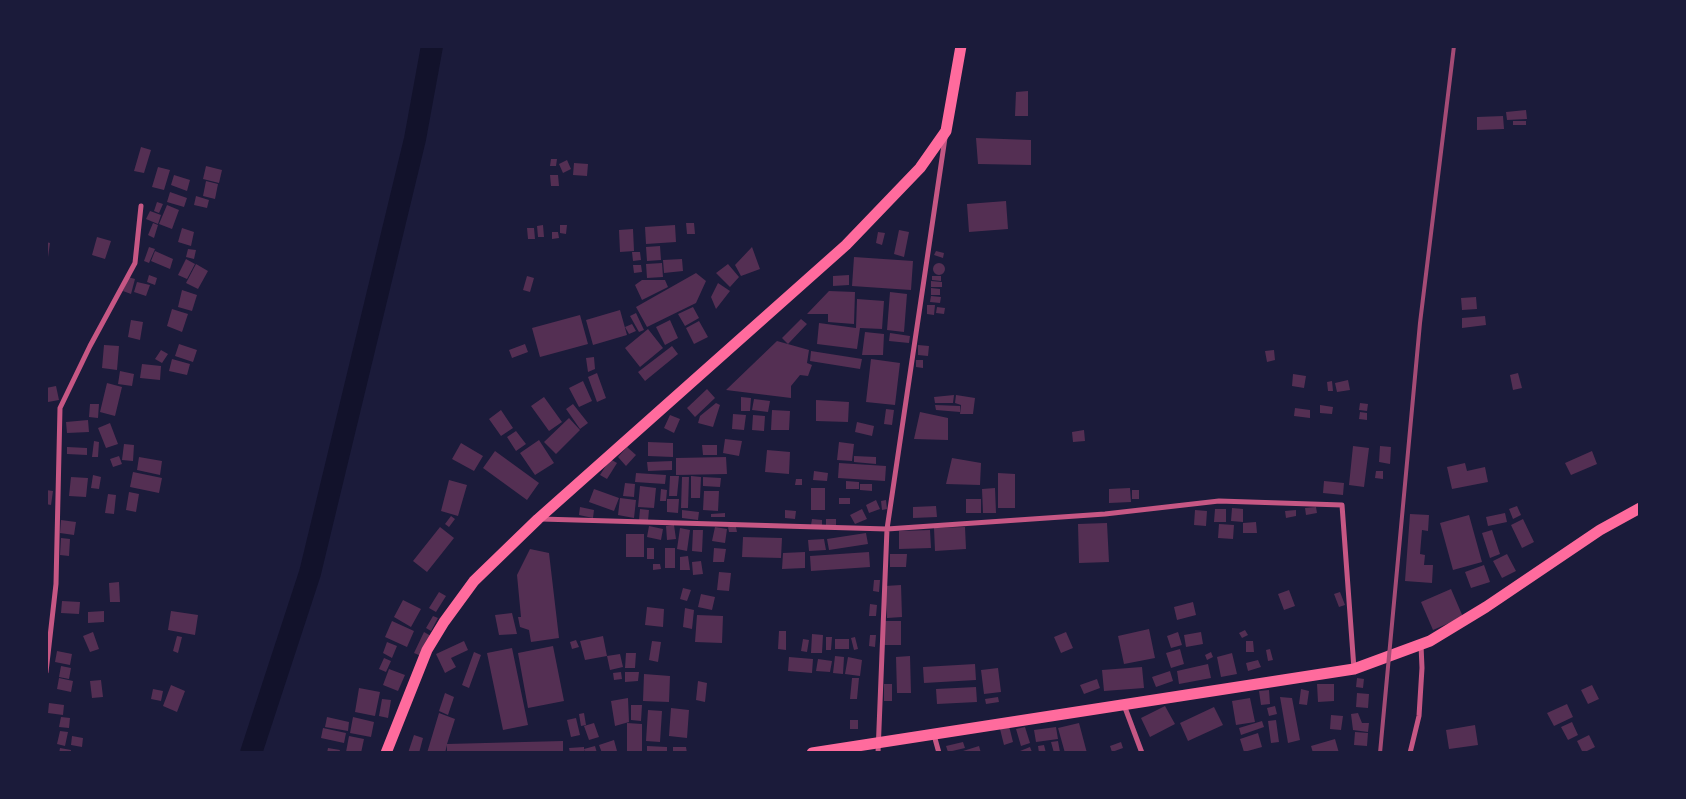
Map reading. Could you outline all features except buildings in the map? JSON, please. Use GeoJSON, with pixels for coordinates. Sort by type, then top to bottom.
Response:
{"type":"FeatureCollection","features":[{"type":"Feature","properties":{"kind":"main road"},"geometry":{"type":"LineString","coordinates":[[386,753],[427,650],[444,622],[474,581],[538,519],[846,245],[920,168],[946,131],[961,46]]}},
{"type":"Feature","properties":{"kind":"main road"},"geometry":{"type":"LineString","coordinates":[[812,753],[879,748],[934,734],[1354,669],[1421,645],[1486,607],[1600,530],[1640,508]]}},
{"type":"Feature","properties":{"kind":"street"},"geometry":{"type":"LineString","coordinates":[[879,748],[887,529],[946,131]]}},
{"type":"Feature","properties":{"kind":"street"},"geometry":{"type":"LineString","coordinates":[[46,672],[56,584],[60,408],[90,346],[136,263],[141,206]]}},
{"type":"Feature","properties":{"kind":"street"},"geometry":{"type":"LineString","coordinates":[[538,519],[887,529],[1105,514],[1219,502],[1342,505],[1354,669]]}},
{"type":"Feature","properties":{"kind":"street"},"geometry":{"type":"LineString","coordinates":[[1410,753],[1419,716],[1422,668],[1421,645]]}},
{"type":"Feature","properties":{"kind":"street"},"geometry":{"type":"LineString","coordinates":[[1124,705],[1142,753]]}},
{"type":"Feature","properties":{"kind":"street"},"geometry":{"type":"LineString","coordinates":[[934,734],[939,753]]}},
{"type":"Feature","properties":{"kind":"waterway"},"geometry":{"type":"LineString","coordinates":[[251,753],[310,573],[415,139],[432,46]]}},
{"type":"Feature","properties":{"kind":"railway"},"geometry":{"type":"LineString","coordinates":[[1380,753],[1420,323],[1454,46]]}}]}
